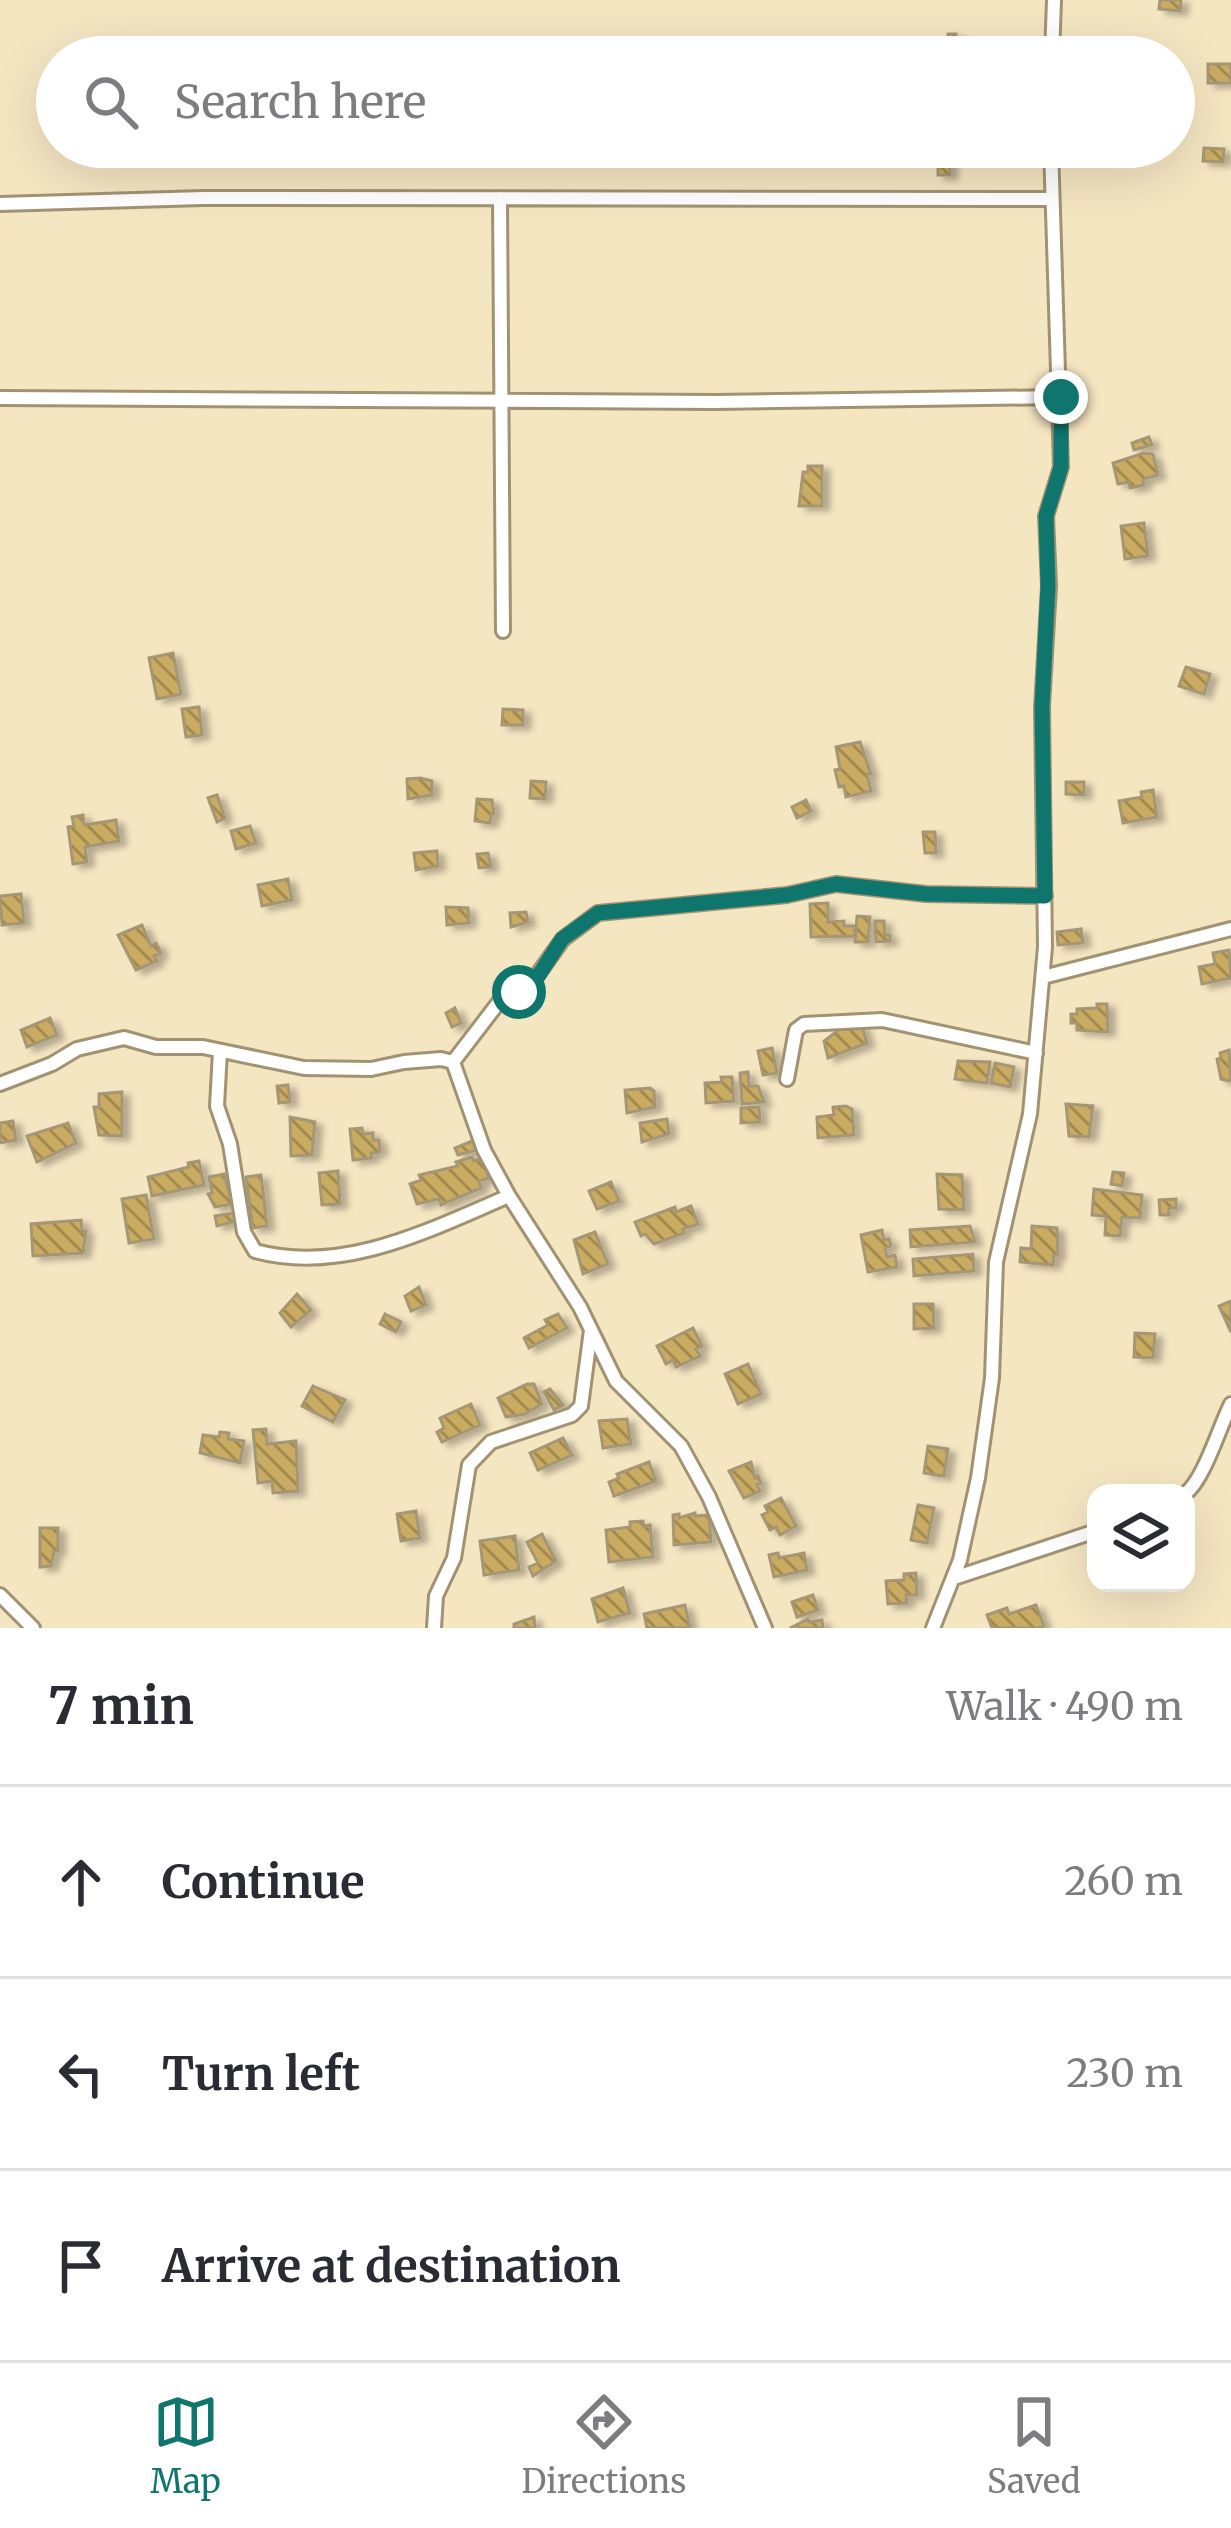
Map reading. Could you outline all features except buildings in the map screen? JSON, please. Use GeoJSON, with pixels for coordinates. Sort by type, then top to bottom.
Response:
{"type":"FeatureCollection","features":[{"type":"Feature","properties":{"kind":"street"},"geometry":{"type":"LineString","coordinates":[[1053,36],[1054,0]]}},
{"type":"Feature","properties":{"kind":"street"},"geometry":{"type":"LineString","coordinates":[[933,1628],[954,1578],[978,1478],[992,1378],[996,1262],[1030,1114],[1043,977],[1046,516],[1061,467],[1055,320],[1058,266],[1051,168]]}},
{"type":"Feature","properties":{"kind":"street"},"geometry":{"type":"LineString","coordinates":[[0,204],[203,198],[1050,199]]}},
{"type":"Feature","properties":{"kind":"street"},"geometry":{"type":"LineString","coordinates":[[500,198],[502,631]]}},
{"type":"Feature","properties":{"kind":"street"},"geometry":{"type":"LineString","coordinates":[[0,398],[715,402],[1061,397]]}},
{"type":"Feature","properties":{"kind":"street"},"geometry":{"type":"LineString","coordinates":[[453,1062],[499,1002],[533,981],[562,939],[598,913],[787,895],[836,884],[926,894],[1045,896]]}},
{"type":"Feature","properties":{"kind":"street"},"geometry":{"type":"LineString","coordinates":[[1043,977],[1231,929]]}},
{"type":"Feature","properties":{"kind":"street"},"geometry":{"type":"LineString","coordinates":[[787,1079],[796,1030],[803,1024],[882,1020],[1036,1053]]}},
{"type":"Feature","properties":{"kind":"street"},"geometry":{"type":"LineString","coordinates":[[0,1084],[77,1049],[124,1038],[156,1047],[220,1051],[304,1068],[371,1069],[404,1062],[453,1062]]}},
{"type":"Feature","properties":{"kind":"street"},"geometry":{"type":"LineString","coordinates":[[220,1051],[217,1106],[230,1144],[244,1232],[255,1251],[279,1257],[340,1258],[438,1226],[509,1196]]}},
{"type":"Feature","properties":{"kind":"street"},"geometry":{"type":"LineString","coordinates":[[453,1062],[484,1150],[509,1196],[591,1329],[616,1381],[681,1447],[709,1497],[765,1628]]}},
{"type":"Feature","properties":{"kind":"street"},"geometry":{"type":"LineString","coordinates":[[434,1628],[436,1596],[454,1558],[469,1465],[491,1442],[572,1414],[580,1406],[591,1329]]}},
{"type":"Feature","properties":{"kind":"street"},"geometry":{"type":"LineString","coordinates":[[1194,1484],[1231,1404]]}},
{"type":"Feature","properties":{"kind":"street"},"geometry":{"type":"LineString","coordinates":[[954,1578],[1087,1534]]}},
{"type":"Feature","properties":{"kind":"street"},"geometry":{"type":"LineString","coordinates":[[0,1595],[34,1628]]}},
{"type":"Feature","properties":{"kind":"route"},"geometry":{"type":"LineString","coordinates":[[519,992],[539,975],[562,939],[598,913],[787,895],[836,884],[926,894],[1045,896],[1046,516],[1061,467],[1061,397]]}}]}
